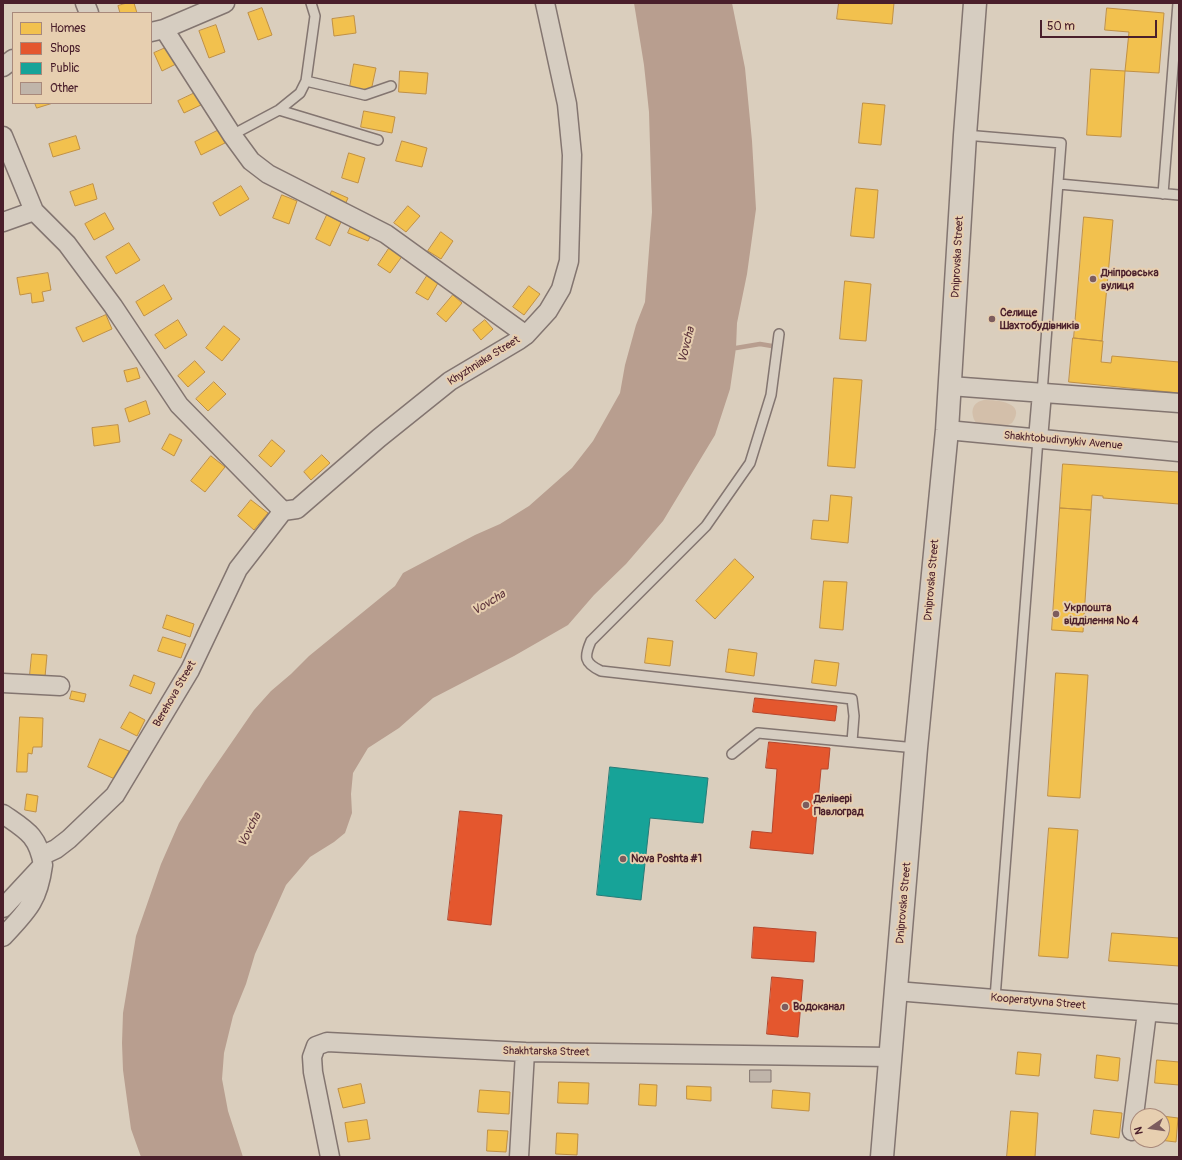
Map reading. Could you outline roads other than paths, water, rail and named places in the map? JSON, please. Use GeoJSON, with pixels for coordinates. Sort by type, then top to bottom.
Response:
{"type":"FeatureCollection","features":[{"type":"Feature","properties":{"kind":"highway","name":"Dniprovska Street"},"geometry":{"type":"LineString","coordinates":[[883,1157],[916,748],[947,430],[965,135],[975,3]]}},
{"type":"Feature","properties":{"kind":"street"},"geometry":{"type":"LineString","coordinates":[[225,3],[158,31],[251,161],[268,174],[386,234],[526,335]]}},
{"type":"Feature","properties":{"kind":"street","name":"Khyzhniaka Street"},"geometry":{"type":"LineString","coordinates":[[283,512],[298,509],[379,438],[450,381],[526,335],[548,311],[560,289],[569,261],[572,155],[567,104],[545,3]]}},
{"type":"Feature","properties":{"kind":"street"},"geometry":{"type":"LineString","coordinates":[[3,67],[12,60]]}},
{"type":"Feature","properties":{"kind":"street"},"geometry":{"type":"LineString","coordinates":[[3,136],[34,210],[67,244],[113,306],[179,405],[283,512]]}},
{"type":"Feature","properties":{"kind":"street"},"geometry":{"type":"LineString","coordinates":[[3,222],[34,210]]}},
{"type":"Feature","properties":{"kind":"street"},"geometry":{"type":"LineString","coordinates":[[950,386],[1179,403]]}},
{"type":"Feature","properties":{"kind":"street"},"geometry":{"type":"LineString","coordinates":[[1038,439],[1042,393]]}},
{"type":"Feature","properties":{"kind":"street","name":"Shakhtobudivnykiv Avenue"},"geometry":{"type":"LineString","coordinates":[[947,430],[1179,452]]}},
{"type":"Feature","properties":{"kind":"street","name":"Berehova Street"},"geometry":{"type":"LineString","coordinates":[[3,908],[42,861],[69,839],[115,795],[190,670],[238,569],[283,512]]}},
{"type":"Feature","properties":{"kind":"street"},"geometry":{"type":"LineString","coordinates":[[3,683],[60,686]]}},
{"type":"Feature","properties":{"kind":"street"},"geometry":{"type":"LineString","coordinates":[[3,814],[29,832],[37,844],[42,861],[41,882],[34,900],[27,911],[3,936]]}},
{"type":"Feature","properties":{"kind":"street","name":"Kooperatyvna Street"},"geometry":{"type":"LineString","coordinates":[[896,990],[1179,1014]]}},
{"type":"Feature","properties":{"kind":"street"},"geometry":{"type":"LineString","coordinates":[[1135,1108],[1147,1012]]}},
{"type":"Feature","properties":{"kind":"street","name":"Shakhtarska Street"},"geometry":{"type":"LineString","coordinates":[[330,1157],[313,1072],[312,1057],[316,1046],[327,1042],[525,1052],[891,1057]]}},
{"type":"Feature","properties":{"kind":"street"},"geometry":{"type":"LineString","coordinates":[[518,1157],[525,1052]]}},
{"type":"Feature","properties":{"kind":"lane"},"geometry":{"type":"LineString","coordinates":[[232,135],[279,110],[300,93],[306,81],[315,16],[310,3]]}},
{"type":"Feature","properties":{"kind":"lane"},"geometry":{"type":"LineString","coordinates":[[1163,194],[1178,3]]}},
{"type":"Feature","properties":{"kind":"lane"},"geometry":{"type":"LineString","coordinates":[[306,81],[366,95],[391,86]]}},
{"type":"Feature","properties":{"kind":"lane"},"geometry":{"type":"LineString","coordinates":[[279,110],[378,140]]}},
{"type":"Feature","properties":{"kind":"lane"},"geometry":{"type":"LineString","coordinates":[[965,135],[1061,143],[1042,393]]}},
{"type":"Feature","properties":{"kind":"lane"},"geometry":{"type":"LineString","coordinates":[[1058,184],[1179,195]]}},
{"type":"Feature","properties":{"kind":"lane"},"geometry":{"type":"LineString","coordinates":[[779,334],[771,395],[750,463],[706,526],[591,640],[587,650],[587,659],[591,666],[601,671],[852,698],[854,716],[852,742]]}},
{"type":"Feature","properties":{"kind":"lane"},"geometry":{"type":"LineString","coordinates":[[995,998],[1038,439]]}},
{"type":"Feature","properties":{"kind":"lane"},"geometry":{"type":"LineString","coordinates":[[732,754],[758,733],[916,748]]}},
{"type":"Feature","properties":{"kind":"water","name":"Vovcha"},"geometry":{"type":"Polygon","coordinates":[[[634,3],[732,3],[745,68],[752,141],[756,209],[747,274],[737,323],[736,348],[730,389],[715,435],[663,521],[626,564],[594,595],[568,625],[514,656],[433,698],[399,728],[368,748],[353,773],[351,794],[352,813],[345,833],[334,842],[310,857],[286,885],[255,954],[246,984],[233,1016],[224,1053],[222,1079],[228,1111],[243,1157],[141,1157],[131,1129],[123,1070],[122,1043],[123,1013],[136,936],[161,864],[179,823],[205,781],[254,710],[271,691],[309,656],[395,586],[403,573],[475,535],[500,524],[529,506],[572,468],[593,441],[620,393],[625,365],[636,325],[645,302],[652,212],[649,112],[644,65],[634,3]]]}},
{"type":"Feature","properties":{"kind":"waterway"},"geometry":{"type":"LineString","coordinates":[[736,348],[760,344],[772,346]]}},
{"type":"Feature","properties":{"kind":"place","name":"Дніпровська вулиця"},"geometry":{"type":"Point","coordinates":[1093,279]}},
{"type":"Feature","properties":{"kind":"place","name":"Селище Шахтобудівників"},"geometry":{"type":"Point","coordinates":[992,319]}},
{"type":"Feature","properties":{"kind":"place","name":"Укрпошта відділення № 4"},"geometry":{"type":"Point","coordinates":[1056,614]}},
{"type":"Feature","properties":{"kind":"place","name":"Делівері Павлоград"},"geometry":{"type":"Point","coordinates":[806,805]}},
{"type":"Feature","properties":{"kind":"place","name":"Nova Poshta #1"},"geometry":{"type":"Point","coordinates":[623,859]}},
{"type":"Feature","properties":{"kind":"place","name":"Водоканал"},"geometry":{"type":"Point","coordinates":[785,1007]}}]}
